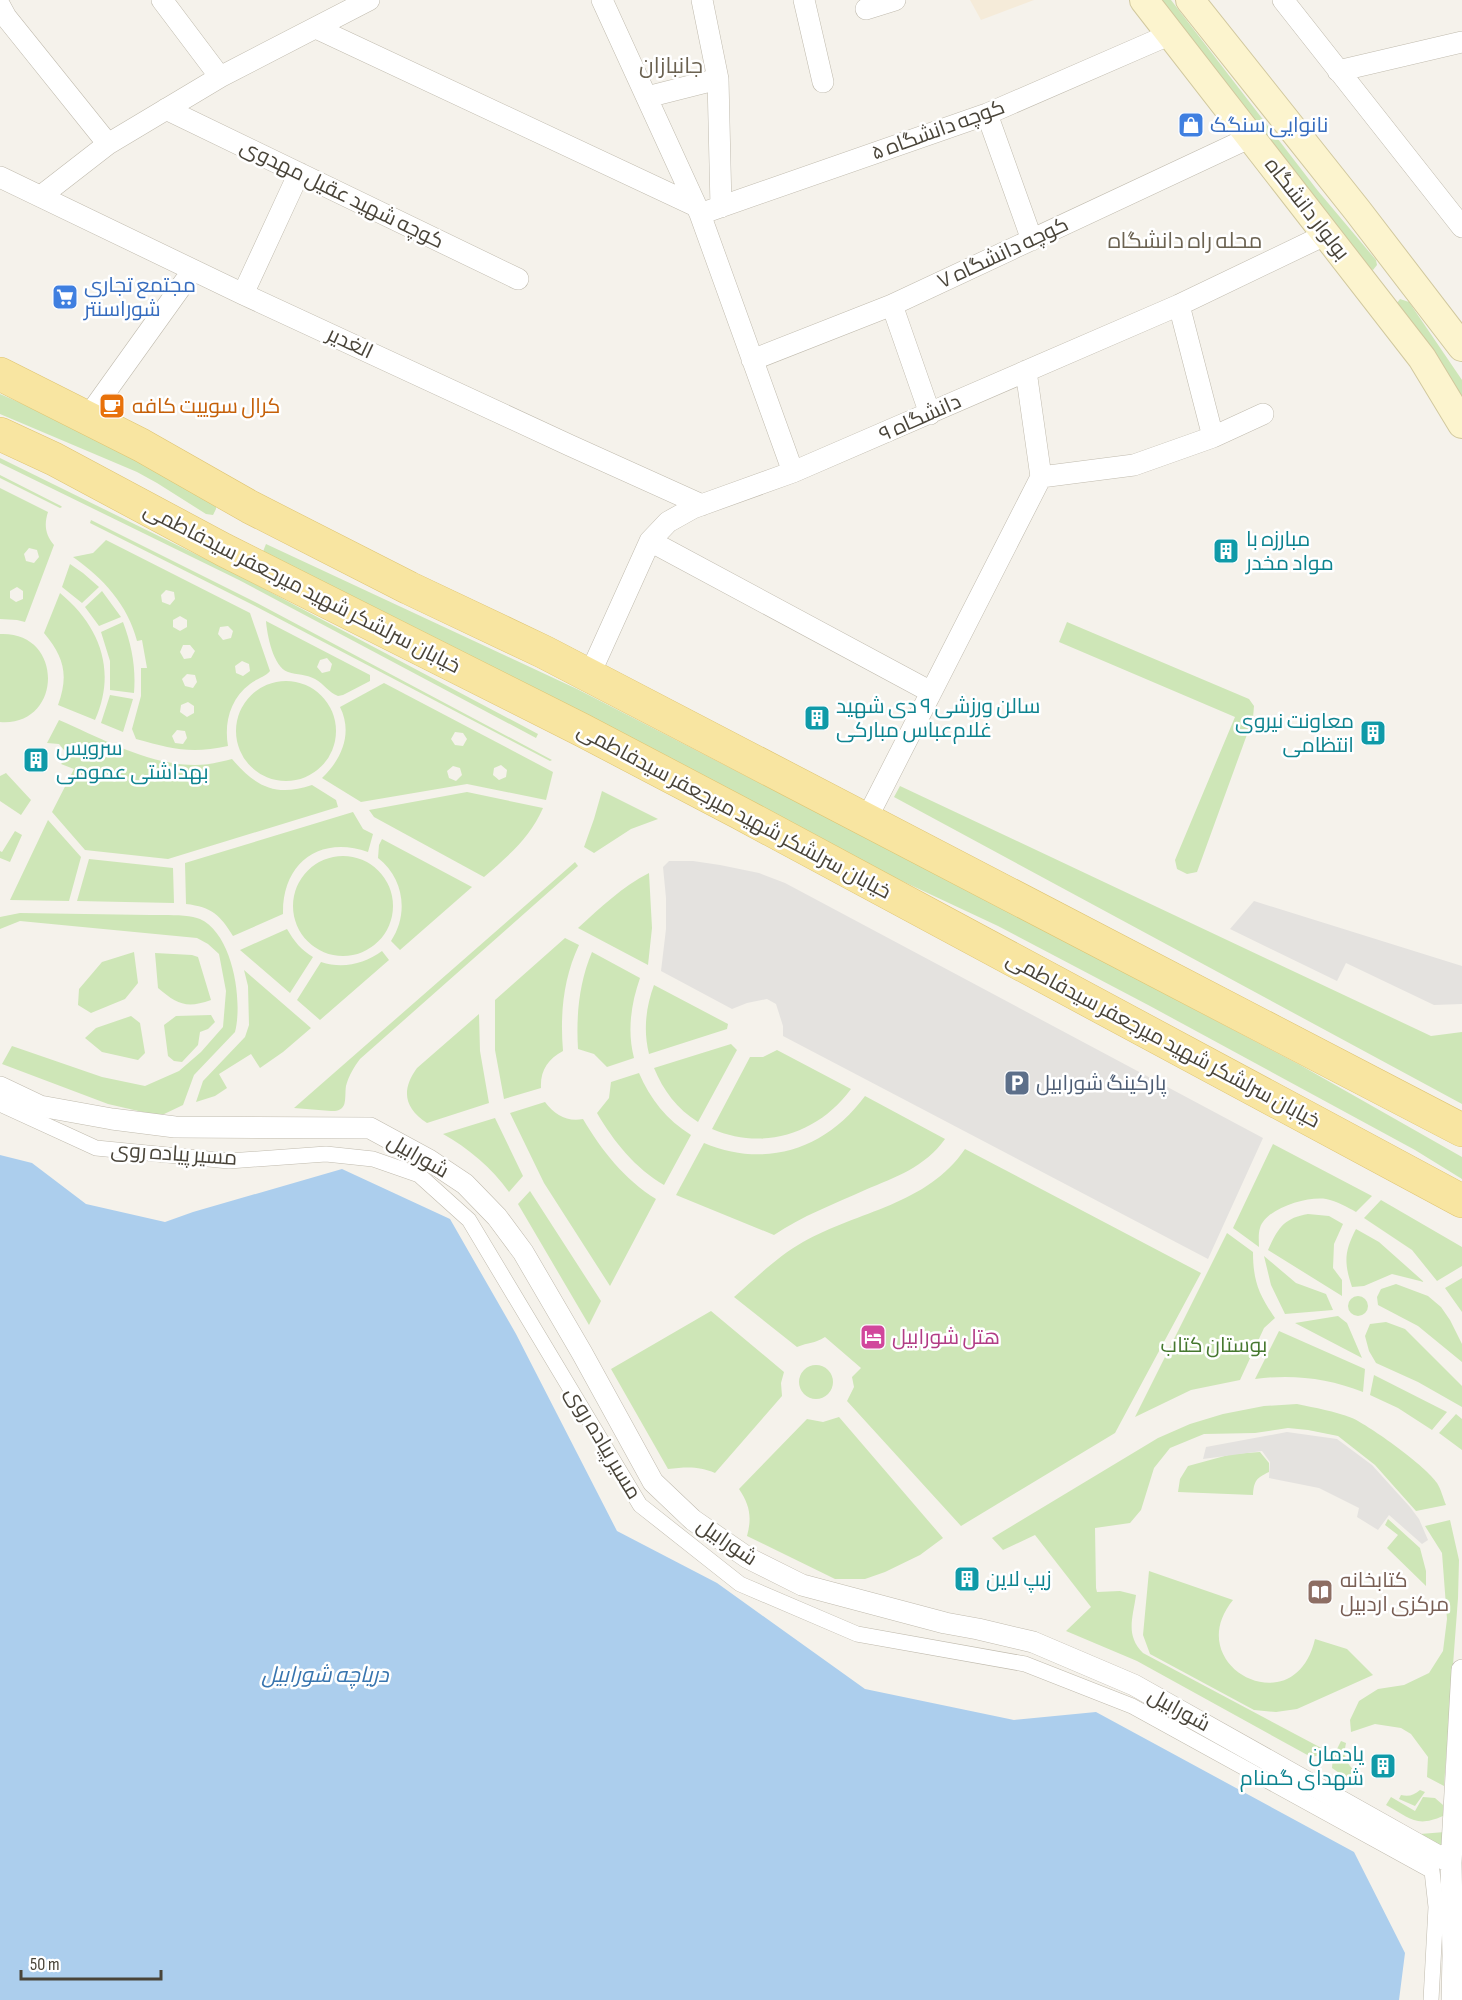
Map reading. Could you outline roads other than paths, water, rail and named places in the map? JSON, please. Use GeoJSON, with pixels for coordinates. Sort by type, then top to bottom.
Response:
{"type":"FeatureCollection","features":[{"type":"Feature","properties":{"kind":"main road","name":"بولوار دانشگاه"},"geometry":{"type":"LineString","coordinates":[[1144,0],[1422,358],[1462,424]]}},
{"type":"Feature","properties":{"kind":"main road","name":"بولوار دانشگاه"},"geometry":{"type":"LineString","coordinates":[[1190,0],[1397,261],[1462,347]]}},
{"type":"Feature","properties":{"kind":"main road"},"geometry":{"type":"LineString","coordinates":[[1366,286],[1397,261]]}},
{"type":"Feature","properties":{"kind":"main road"},"geometry":{"type":"LineString","coordinates":[[0,374],[141,445],[250,507],[589,676],[1462,1130]]}},
{"type":"Feature","properties":{"kind":"main road","name":"خیابان سرلشکر شهید میرجعفر سیدفاطمی"},"geometry":{"type":"LineString","coordinates":[[0,434],[54,459],[224,550],[582,730],[1461,1200]]}},
{"type":"Feature","properties":{"kind":"main road"},"geometry":{"type":"LineString","coordinates":[[224,550],[250,507]]}},
{"type":"Feature","properties":{"kind":"street"},"geometry":{"type":"LineString","coordinates":[[162,0],[220,77]]}},
{"type":"Feature","properties":{"kind":"street"},"geometry":{"type":"LineString","coordinates":[[41,196],[108,144],[166,109],[220,77],[369,0]]}},
{"type":"Feature","properties":{"kind":"street"},"geometry":{"type":"LineString","coordinates":[[602,0],[698,210],[793,472]]}},
{"type":"Feature","properties":{"kind":"street"},"geometry":{"type":"LineString","coordinates":[[702,0],[718,79],[721,207]]}},
{"type":"Feature","properties":{"kind":"street"},"geometry":{"type":"LineString","coordinates":[[804,0],[823,82]]}},
{"type":"Feature","properties":{"kind":"street"},"geometry":{"type":"LineString","coordinates":[[866,9],[895,0]]}},
{"type":"Feature","properties":{"kind":"street"},"geometry":{"type":"LineString","coordinates":[[1283,0],[1338,71],[1455,208],[1462,227]]}},
{"type":"Feature","properties":{"kind":"street"},"geometry":{"type":"LineString","coordinates":[[2,17],[108,144]]}},
{"type":"Feature","properties":{"kind":"street"},"geometry":{"type":"LineString","coordinates":[[316,28],[698,210]]}},
{"type":"Feature","properties":{"kind":"street","name":"کوچه دانشگاه ۵"},"geometry":{"type":"LineString","coordinates":[[698,210],[721,207],[987,114],[1171,34]]}},
{"type":"Feature","properties":{"kind":"street"},"geometry":{"type":"LineString","coordinates":[[1338,71],[1462,42]]}},
{"type":"Feature","properties":{"kind":"street"},"geometry":{"type":"LineString","coordinates":[[647,97],[718,79]]}},
{"type":"Feature","properties":{"kind":"street","name":"کوچه شهید عقیل مهدوی"},"geometry":{"type":"LineString","coordinates":[[166,109],[518,279]]}},
{"type":"Feature","properties":{"kind":"street"},"geometry":{"type":"LineString","coordinates":[[987,114],[1032,240]]}},
{"type":"Feature","properties":{"kind":"street","name":"کوچه دانشگاه ۷"},"geometry":{"type":"LineString","coordinates":[[752,360],[892,305],[1251,137]]}},
{"type":"Feature","properties":{"kind":"street"},"geometry":{"type":"LineString","coordinates":[[243,294],[299,173]]}},
{"type":"Feature","properties":{"kind":"street","name":"الغدیر"},"geometry":{"type":"LineString","coordinates":[[0,177],[243,294],[569,446],[702,505]]}},
{"type":"Feature","properties":{"kind":"street","name":"دانشگاه ۹"},"geometry":{"type":"LineString","coordinates":[[589,676],[650,541],[668,522],[693,508],[793,472],[930,414],[1179,305],[1327,234]]}},
{"type":"Feature","properties":{"kind":"street"},"geometry":{"type":"LineString","coordinates":[[87,418],[193,270]]}},
{"type":"Feature","properties":{"kind":"street"},"geometry":{"type":"LineString","coordinates":[[892,305],[930,414]]}},
{"type":"Feature","properties":{"kind":"street"},"geometry":{"type":"LineString","coordinates":[[1179,305],[1213,436]]}},
{"type":"Feature","properties":{"kind":"street"},"geometry":{"type":"LineString","coordinates":[[866,820],[1041,477],[1026,371]]}},
{"type":"Feature","properties":{"kind":"street"},"geometry":{"type":"LineString","coordinates":[[1041,477],[1134,465],[1213,436],[1263,414]]}},
{"type":"Feature","properties":{"kind":"street"},"geometry":{"type":"LineString","coordinates":[[650,541],[931,692]]}},
{"type":"Feature","properties":{"kind":"street","name":"شورابیل"},"geometry":{"type":"LineString","coordinates":[[0,1087],[40,1106],[175,1127],[369,1128],[429,1160],[465,1184],[497,1217],[523,1252],[653,1482],[693,1520],[748,1558],[802,1585],[945,1623],[1033,1642],[1134,1685],[1450,1863]]}},
{"type":"Feature","properties":{"kind":"street","name":"مسیر پیاده روی"},"geometry":{"type":"LineString","coordinates":[[0,1104],[96,1148],[229,1161],[326,1154],[373,1159],[419,1175],[469,1220],[640,1505],[740,1584],[857,1634],[1025,1664],[1132,1706],[1432,1871],[1436,1906],[1431,2000]]}},
{"type":"Feature","properties":{"kind":"street"},"geometry":{"type":"LineString","coordinates":[[1452,2000],[1450,1863],[1462,1670]]}},
{"type":"Feature","properties":{"kind":"water","name":"دریاچه شورابیل"},"geometry":{"type":"Polygon","coordinates":[[[0,1155],[32,1163],[86,1204],[165,1222],[342,1169],[450,1219],[516,1334],[617,1531],[717,1583],[865,1689],[1014,1720],[1096,1712],[1354,1852],[1405,1953],[1399,2000],[0,2000],[0,1155]]]}},
{"type":"Feature","properties":{"kind":"place","name":"نانوایی سنگک"},"geometry":{"type":"Point","coordinates":[1191,125]}},
{"type":"Feature","properties":{"kind":"place","name":"مجتمع تجاری شوراسنتر"},"geometry":{"type":"Point","coordinates":[65,297]}},
{"type":"Feature","properties":{"kind":"place","name":"کرال سوییت کافه"},"geometry":{"type":"Point","coordinates":[112,406]}},
{"type":"Feature","properties":{"kind":"place","name":"مبارزه با مواد مخدر"},"geometry":{"type":"Point","coordinates":[1226,551]}},
{"type":"Feature","properties":{"kind":"place","name":"سالن ورزشی ۹ دی شهید غلام‌عباس مبارکی"},"geometry":{"type":"Point","coordinates":[817,718]}},
{"type":"Feature","properties":{"kind":"place","name":"معاونت نیروی انتظامی"},"geometry":{"type":"Point","coordinates":[1373,733]}},
{"type":"Feature","properties":{"kind":"place","name":"سرویس بهداشتی عمومی"},"geometry":{"type":"Point","coordinates":[36,760]}},
{"type":"Feature","properties":{"kind":"place","name":"پارکینگ شورابیل"},"geometry":{"type":"Point","coordinates":[1017,1083]}},
{"type":"Feature","properties":{"kind":"place","name":"هتل شورابیل"},"geometry":{"type":"Point","coordinates":[873,1337]}},
{"type":"Feature","properties":{"kind":"place","name":"زیپ لاین"},"geometry":{"type":"Point","coordinates":[967,1579]}},
{"type":"Feature","properties":{"kind":"place","name":"کتابخانه مرکزی اردبیل"},"geometry":{"type":"Point","coordinates":[1320,1592]}},
{"type":"Feature","properties":{"kind":"place","name":"یادمان شهدای گمنام"},"geometry":{"type":"Point","coordinates":[1383,1766]}},
{"type":"Feature","properties":{"kind":"district","name":"جانبازان"},"geometry":{"type":"Point","coordinates":[671,66]}},
{"type":"Feature","properties":{"kind":"district","name":"محله راه دانشگاه"},"geometry":{"type":"Point","coordinates":[1185,241]}},
{"type":"Feature","properties":{"kind":"park label","name":"بوستان کتاب"},"geometry":{"type":"Point","coordinates":[1214,1345]}}]}
